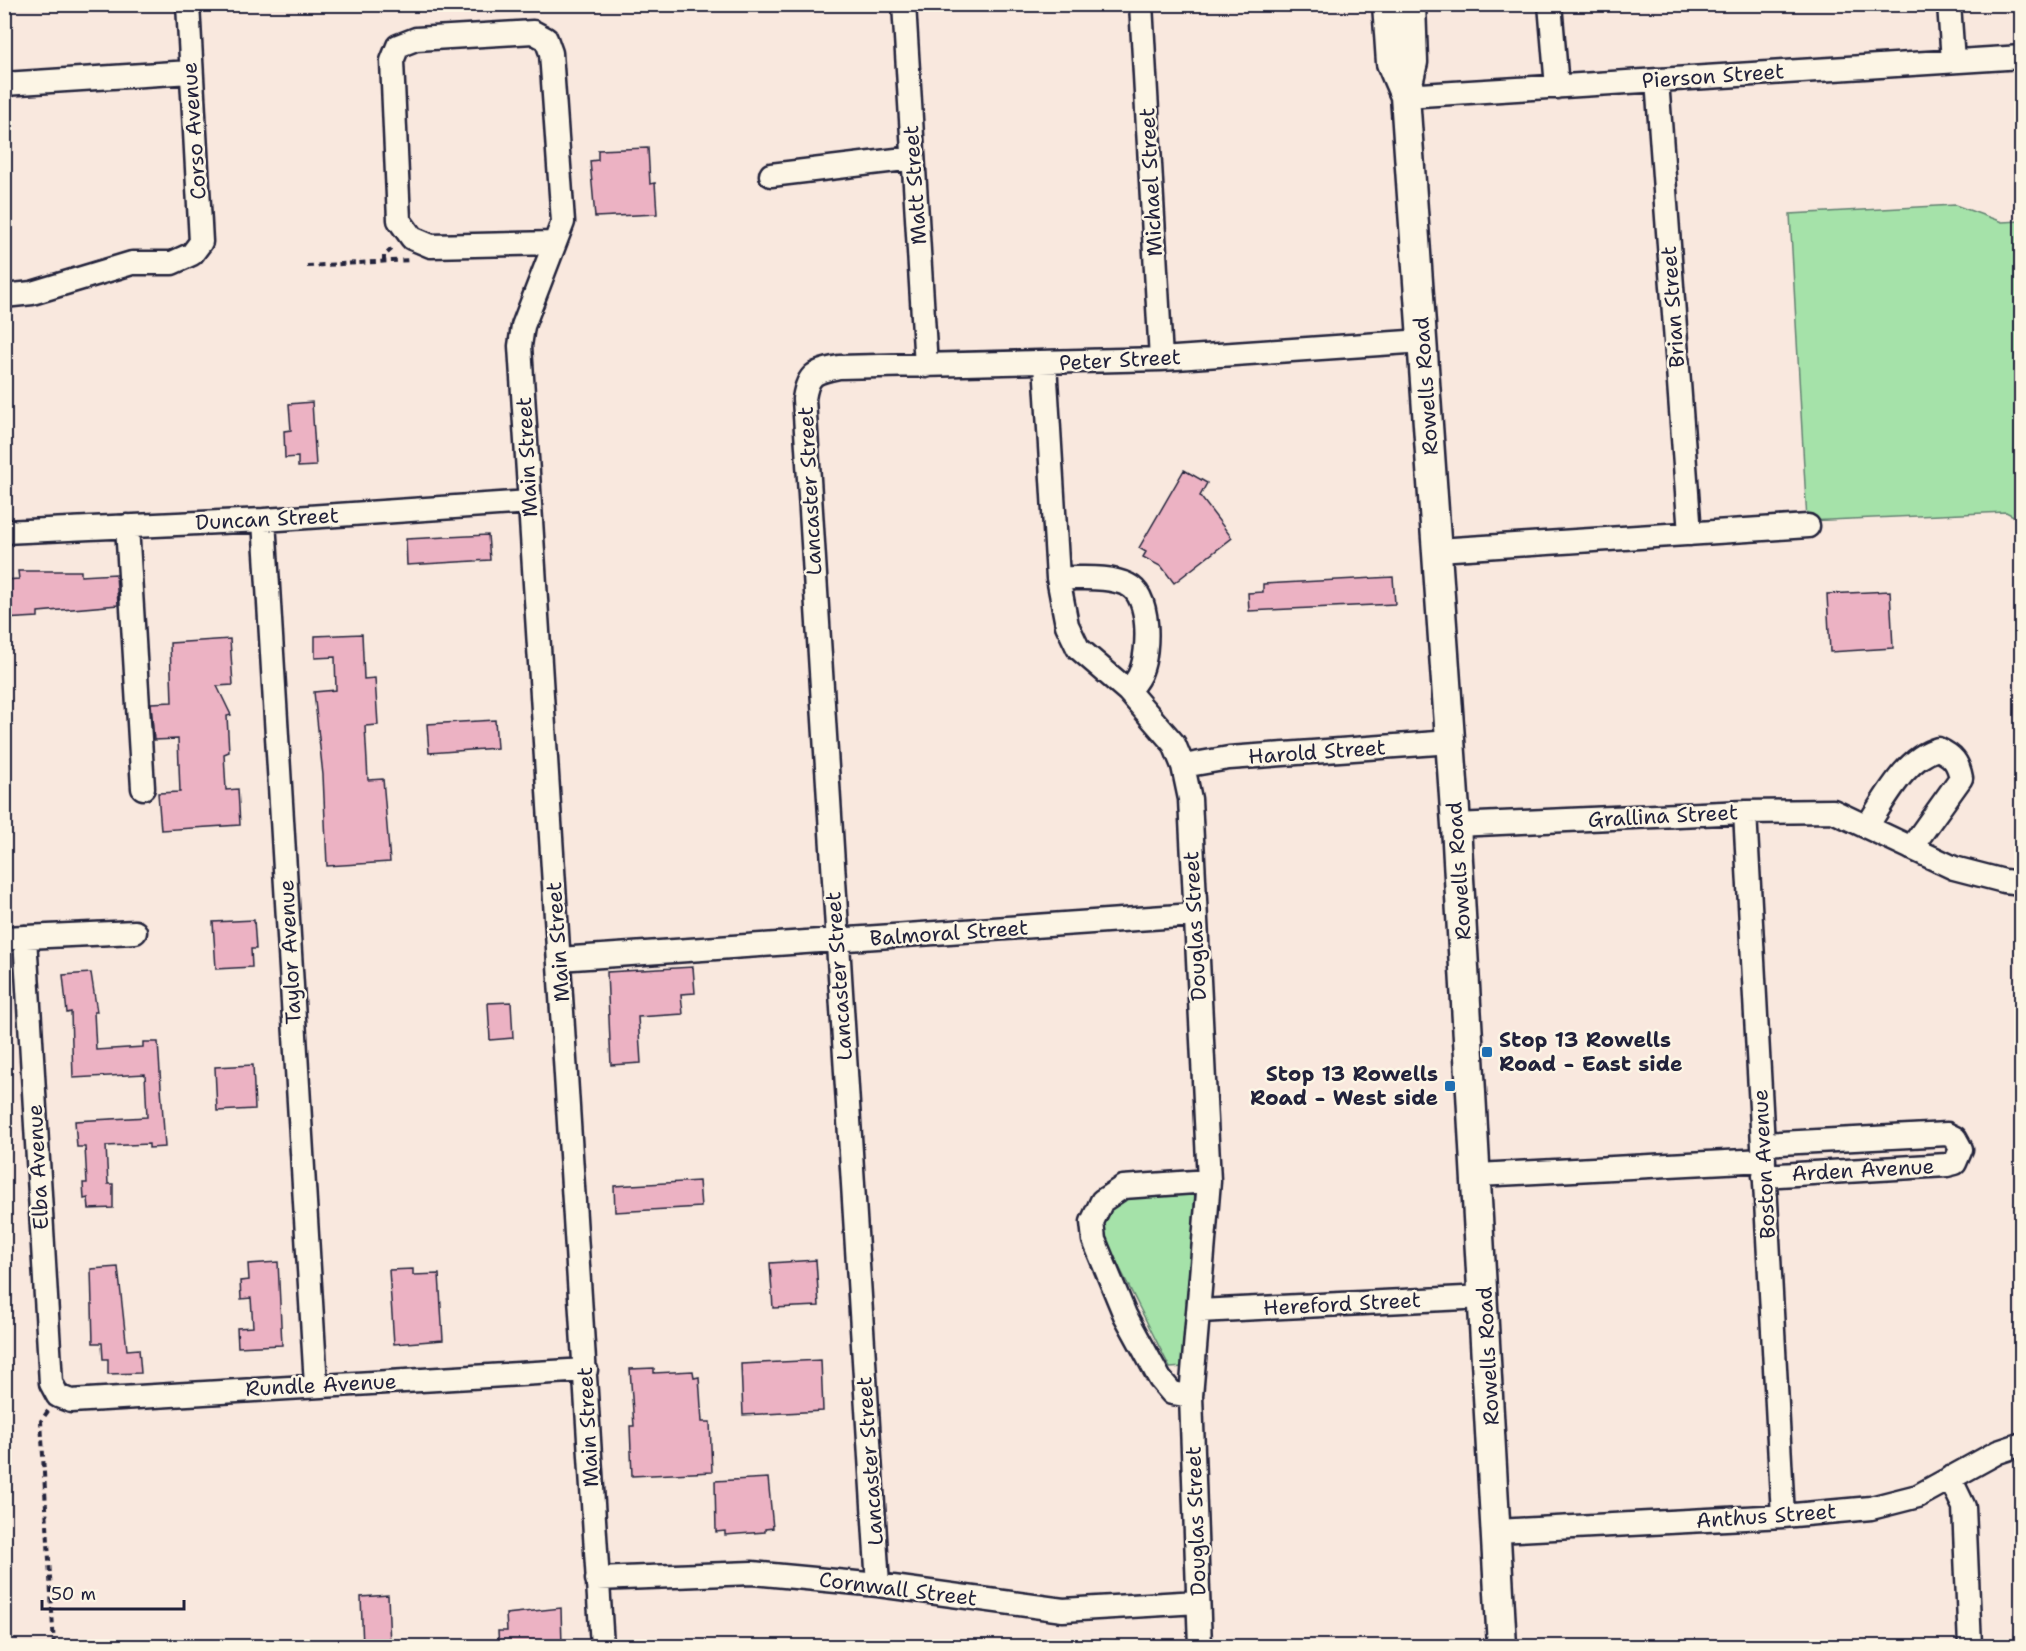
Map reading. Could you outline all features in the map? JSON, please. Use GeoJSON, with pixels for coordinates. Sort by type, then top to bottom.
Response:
{"type":"FeatureCollection","features":[{"type":"Feature","properties":{"kind":"main road","name":"Rowells Road"},"geometry":{"type":"LineString","coordinates":[[1387,4],[1391,63],[1405,96]]}},
{"type":"Feature","properties":{"kind":"main road","name":"Rowells Road"},"geometry":{"type":"LineString","coordinates":[[1411,4],[1413,62],[1405,96],[1438,550],[1478,1175],[1502,1647]]}},
{"type":"Feature","properties":{"kind":"street","name":"Corso Avenue"},"geometry":{"type":"LineString","coordinates":[[4,296],[32,293],[132,263],[172,263],[192,254],[201,242],[188,4]]}},
{"type":"Feature","properties":{"kind":"street","name":"Matt Street"},"geometry":{"type":"LineString","coordinates":[[904,4],[926,366]]}},
{"type":"Feature","properties":{"kind":"street","name":"Michael Street"},"geometry":{"type":"LineString","coordinates":[[1141,4],[1161,359]]}},
{"type":"Feature","properties":{"kind":"street"},"geometry":{"type":"LineString","coordinates":[[1550,4],[1557,87]]}},
{"type":"Feature","properties":{"kind":"street"},"geometry":{"type":"LineString","coordinates":[[1949,4],[1953,61]]}},
{"type":"Feature","properties":{"kind":"street","name":"Main Street"},"geometry":{"type":"LineString","coordinates":[[554,243],[431,246],[412,238],[399,220],[392,61],[398,46],[416,39],[533,32],[546,39],[551,53],[563,222],[520,340],[602,1647]]}},
{"type":"Feature","properties":{"kind":"street","name":"Pierson Street"},"geometry":{"type":"LineString","coordinates":[[1405,96],[2022,57]]}},
{"type":"Feature","properties":{"kind":"street"},"geometry":{"type":"LineString","coordinates":[[4,84],[190,72]]}},
{"type":"Feature","properties":{"kind":"street","name":"Brian Street"},"geometry":{"type":"LineString","coordinates":[[1657,80],[1690,534]]}},
{"type":"Feature","properties":{"kind":"street"},"geometry":{"type":"LineString","coordinates":[[771,175],[914,158]]}},
{"type":"Feature","properties":{"kind":"street","name":"Peter Street"},"geometry":{"type":"LineString","coordinates":[[816,371],[839,367],[1161,359],[1423,341]]}},
{"type":"Feature","properties":{"kind":"street","name":"Douglas Street"},"geometry":{"type":"LineString","coordinates":[[1045,363],[1059,578],[1067,625],[1078,648],[1128,691],[1174,744],[1183,766],[1190,799],[1209,1181],[1191,1396],[1200,1647]]}},
{"type":"Feature","properties":{"kind":"street","name":"Lancaster Street"},"geometry":{"type":"LineString","coordinates":[[816,371],[807,383],[804,399],[878,1585]]}},
{"type":"Feature","properties":{"kind":"street","name":"Duncan Street"},"geometry":{"type":"LineString","coordinates":[[4,532],[264,519],[530,502]]}},
{"type":"Feature","properties":{"kind":"street","name":"Taylor Avenue"},"geometry":{"type":"LineString","coordinates":[[264,519],[316,1385]]}},
{"type":"Feature","properties":{"kind":"street"},"geometry":{"type":"LineString","coordinates":[[127,526],[143,788]]}},
{"type":"Feature","properties":{"kind":"street"},"geometry":{"type":"LineString","coordinates":[[1438,550],[1808,526]]}},
{"type":"Feature","properties":{"kind":"street"},"geometry":{"type":"LineString","coordinates":[[1059,578],[1107,579],[1130,585],[1141,600],[1147,623],[1145,659],[1140,674],[1128,691]]}},
{"type":"Feature","properties":{"kind":"street","name":"Harold Street"},"geometry":{"type":"LineString","coordinates":[[1183,766],[1230,758],[1450,742]]}},
{"type":"Feature","properties":{"kind":"street"},"geometry":{"type":"LineString","coordinates":[[1867,826],[1909,766],[1923,753],[1938,749],[1952,755],[1959,765],[1961,778],[1911,848]]}},
{"type":"Feature","properties":{"kind":"street","name":"Grallina Street"},"geometry":{"type":"LineString","coordinates":[[1456,825],[1745,812],[1833,811],[1954,868],[2004,881],[2022,883]]}},
{"type":"Feature","properties":{"kind":"street","name":"Boston Avenue"},"geometry":{"type":"LineString","coordinates":[[1745,812],[1783,1516]]}},
{"type":"Feature","properties":{"kind":"street","name":"Balmoral Street"},"geometry":{"type":"LineString","coordinates":[[559,959],[1194,915]]}},
{"type":"Feature","properties":{"kind":"street"},"geometry":{"type":"LineString","coordinates":[[15,937],[135,932]]}},
{"type":"Feature","properties":{"kind":"street","name":"Elba Avenue"},"geometry":{"type":"LineString","coordinates":[[15,937],[51,1383],[58,1396]]}},
{"type":"Feature","properties":{"kind":"street","name":"Arden Avenue"},"geometry":{"type":"LineString","coordinates":[[1478,1175],[1764,1160],[1947,1165],[1955,1163],[1961,1149],[1955,1138],[1947,1134],[1764,1160]]}},
{"type":"Feature","properties":{"kind":"street"},"geometry":{"type":"LineString","coordinates":[[1191,1396],[1172,1393],[1160,1379],[1125,1315],[1094,1240],[1092,1222],[1102,1201],[1123,1187],[1209,1181]]}},
{"type":"Feature","properties":{"kind":"street","name":"Hereford Street"},"geometry":{"type":"LineString","coordinates":[[1199,1311],[1485,1297]]}},
{"type":"Feature","properties":{"kind":"street","name":"Rundle Avenue"},"geometry":{"type":"LineString","coordinates":[[58,1396],[71,1401],[585,1370]]}},
{"type":"Feature","properties":{"kind":"street","name":"Anthus Street"},"geometry":{"type":"LineString","coordinates":[[1497,1531],[1783,1516],[1871,1508],[1918,1496],[1998,1452],[2022,1444]]}},
{"type":"Feature","properties":{"kind":"street"},"geometry":{"type":"LineString","coordinates":[[1950,1478],[1964,1507],[1970,1647]]}},
{"type":"Feature","properties":{"kind":"street","name":"Cornwall Street"},"geometry":{"type":"LineString","coordinates":[[597,1579],[752,1573],[878,1585],[1063,1610],[1198,1602]]}},
{"type":"Feature","properties":{"kind":"path"},"geometry":{"type":"LineString","coordinates":[[384,261],[384,256],[397,244]]}},
{"type":"Feature","properties":{"kind":"path"},"geometry":{"type":"LineString","coordinates":[[307,266],[413,260]]}},
{"type":"Feature","properties":{"kind":"path"},"geometry":{"type":"LineString","coordinates":[[54,1647],[41,1421],[58,1396]]}},
{"type":"Feature","properties":{"kind":"green space"},"geometry":{"type":"Polygon","coordinates":[[[1955,205],[2002,222],[2021,221],[2021,520],[2006,512],[1807,521],[1790,214],[1955,205]]]}},
{"type":"Feature","properties":{"kind":"green space"},"geometry":{"type":"Polygon","coordinates":[[[1157,1191],[1195,1191],[1184,1367],[1170,1368],[1104,1237],[1105,1218],[1110,1207],[1119,1199],[1131,1195],[1157,1191]]]}},
{"type":"Feature","properties":{"kind":"building"},"geometry":{"type":"Polygon","coordinates":[[[648,148],[650,184],[655,183],[657,214],[595,217],[590,161],[598,160],[598,150],[648,148]]]}},
{"type":"Feature","properties":{"kind":"building"},"geometry":{"type":"Polygon","coordinates":[[[312,402],[316,466],[298,467],[298,457],[285,458],[284,431],[291,430],[289,404],[312,402]]]}},
{"type":"Feature","properties":{"kind":"building"},"geometry":{"type":"Polygon","coordinates":[[[1184,470],[1207,483],[1200,496],[1232,538],[1174,583],[1162,567],[1143,557],[1146,552],[1139,548],[1184,470]]]}},
{"type":"Feature","properties":{"kind":"building"},"geometry":{"type":"Polygon","coordinates":[[[488,535],[490,560],[407,565],[406,539],[488,535]]]}},
{"type":"Feature","properties":{"kind":"building"},"geometry":{"type":"Polygon","coordinates":[[[18,571],[81,571],[81,576],[116,574],[118,605],[38,612],[38,617],[4,619],[4,580],[19,579],[18,571]]]}},
{"type":"Feature","properties":{"kind":"building"},"geometry":{"type":"Polygon","coordinates":[[[1393,577],[1395,604],[1249,611],[1248,593],[1263,592],[1263,584],[1393,577]]]}},
{"type":"Feature","properties":{"kind":"building"},"geometry":{"type":"Polygon","coordinates":[[[1890,591],[1893,648],[1830,652],[1827,594],[1890,591]]]}},
{"type":"Feature","properties":{"kind":"building"},"geometry":{"type":"Polygon","coordinates":[[[362,634],[364,679],[375,678],[378,725],[365,726],[368,780],[383,779],[390,862],[327,866],[323,775],[314,692],[336,690],[335,657],[315,658],[315,636],[362,634]]]}},
{"type":"Feature","properties":{"kind":"building"},"geometry":{"type":"Polygon","coordinates":[[[230,639],[233,685],[217,686],[231,715],[227,716],[229,752],[224,754],[226,790],[238,789],[240,825],[161,830],[158,793],[180,792],[178,739],[154,740],[151,703],[172,702],[170,643],[230,639]]]}},
{"type":"Feature","properties":{"kind":"building"},"geometry":{"type":"Polygon","coordinates":[[[495,720],[497,748],[429,753],[427,724],[495,720]]]}},
{"type":"Feature","properties":{"kind":"building"},"geometry":{"type":"Polygon","coordinates":[[[254,920],[256,949],[251,949],[252,967],[216,969],[213,922],[254,920]]]}},
{"type":"Feature","properties":{"kind":"building"},"geometry":{"type":"Polygon","coordinates":[[[693,967],[695,993],[681,994],[683,1014],[638,1017],[641,1063],[611,1065],[607,972],[693,967]]]}},
{"type":"Feature","properties":{"kind":"building"},"geometry":{"type":"Polygon","coordinates":[[[91,973],[97,1012],[94,1012],[96,1050],[143,1047],[143,1042],[158,1042],[165,1147],[149,1148],[149,1144],[106,1146],[108,1184],[113,1184],[113,1208],[89,1209],[88,1198],[84,1199],[83,1183],[87,1183],[85,1147],[77,1147],[75,1121],[147,1117],[145,1074],[73,1078],[71,1012],[67,1013],[63,975],[91,973]]]}},
{"type":"Feature","properties":{"kind":"building"},"geometry":{"type":"Polygon","coordinates":[[[511,1002],[513,1038],[490,1040],[488,1003],[511,1002]]]}},
{"type":"Feature","properties":{"kind":"building"},"geometry":{"type":"Polygon","coordinates":[[[253,1065],[255,1109],[217,1111],[215,1067],[253,1065]]]}},
{"type":"Feature","properties":{"kind":"building"},"geometry":{"type":"Polygon","coordinates":[[[699,1181],[701,1207],[615,1212],[614,1186],[699,1181]]]}},
{"type":"Feature","properties":{"kind":"building"},"geometry":{"type":"Polygon","coordinates":[[[816,1260],[819,1306],[773,1308],[770,1263],[816,1260]]]}},
{"type":"Feature","properties":{"kind":"building"},"geometry":{"type":"Polygon","coordinates":[[[278,1262],[282,1345],[238,1347],[237,1328],[253,1327],[251,1298],[241,1299],[240,1281],[249,1280],[248,1264],[278,1262]]]}},
{"type":"Feature","properties":{"kind":"building"},"geometry":{"type":"Polygon","coordinates":[[[118,1267],[127,1350],[139,1349],[141,1373],[108,1374],[108,1359],[103,1359],[102,1343],[93,1343],[91,1269],[118,1267]]]}},
{"type":"Feature","properties":{"kind":"building"},"geometry":{"type":"Polygon","coordinates":[[[413,1269],[413,1275],[439,1274],[443,1340],[394,1344],[389,1270],[413,1269]]]}},
{"type":"Feature","properties":{"kind":"building"},"geometry":{"type":"Polygon","coordinates":[[[821,1360],[823,1411],[743,1415],[741,1364],[821,1360]]]}},
{"type":"Feature","properties":{"kind":"building"},"geometry":{"type":"Polygon","coordinates":[[[654,1368],[654,1373],[693,1371],[694,1378],[699,1377],[702,1422],[710,1422],[712,1472],[632,1476],[630,1426],[634,1426],[630,1369],[654,1368]]]}},
{"type":"Feature","properties":{"kind":"building"},"geometry":{"type":"Polygon","coordinates":[[[768,1478],[773,1528],[765,1529],[765,1532],[725,1535],[725,1531],[716,1532],[715,1481],[768,1478]]]}},
{"type":"Feature","properties":{"kind":"building"},"geometry":{"type":"Polygon","coordinates":[[[388,1595],[390,1647],[363,1647],[361,1597],[388,1595]]]}},
{"type":"Feature","properties":{"kind":"building"},"geometry":{"type":"Polygon","coordinates":[[[561,1608],[562,1647],[499,1647],[498,1631],[507,1631],[506,1614],[561,1608]]]}},
{"type":"Feature","properties":{"kind":"place","name":"Stop 13 Rowells Road - East side"},"geometry":{"type":"Point","coordinates":[1487,1052]}},
{"type":"Feature","properties":{"kind":"place","name":"Stop 13 Rowells Road - West side"},"geometry":{"type":"Point","coordinates":[1450,1086]}}]}
